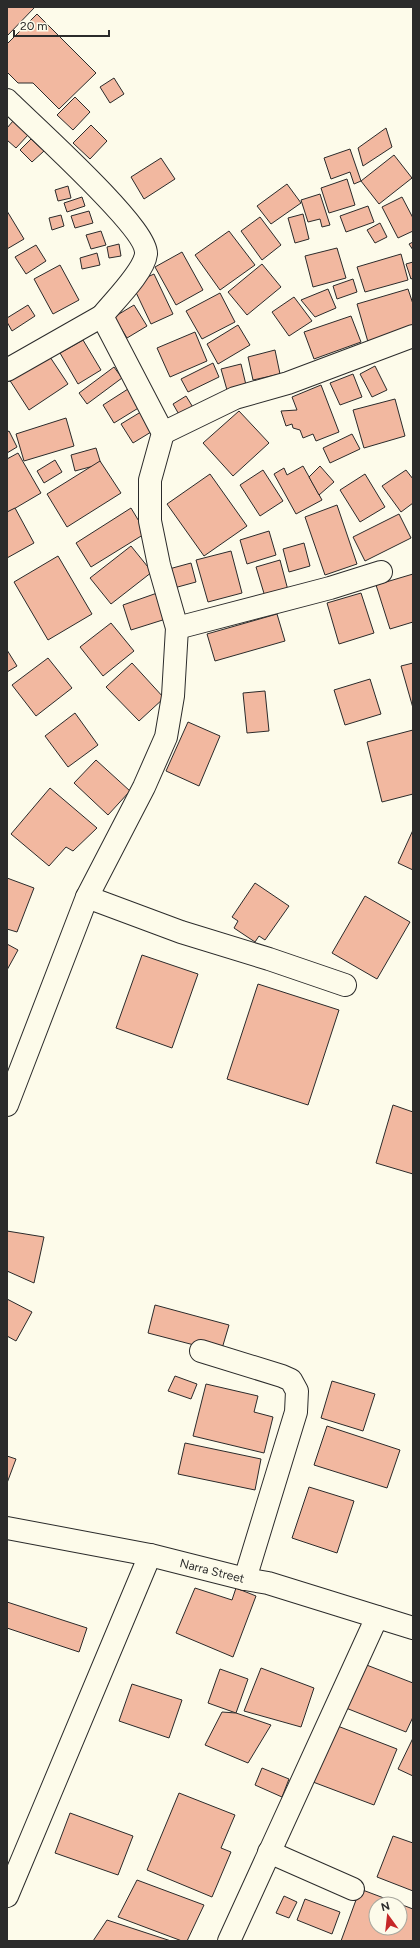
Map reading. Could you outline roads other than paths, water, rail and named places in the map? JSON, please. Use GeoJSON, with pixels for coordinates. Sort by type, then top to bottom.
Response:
{"type":"FeatureCollection","features":[{"type":"Feature","properties":{"kind":"street"},"geometry":{"type":"LineString","coordinates":[[7,100],[80,171],[127,220],[142,240],[146,254],[142,265],[102,316],[7,370]]}},
{"type":"Feature","properties":{"kind":"street"},"geometry":{"type":"LineString","coordinates":[[7,1105],[87,897],[144,786],[166,737],[173,696],[177,628],[159,565],[150,521],[150,480],[163,433],[102,316]]}},
{"type":"Feature","properties":{"kind":"street"},"geometry":{"type":"LineString","coordinates":[[163,433],[206,410],[235,398],[288,383],[413,336]]}},
{"type":"Feature","properties":{"kind":"street"},"geometry":{"type":"LineString","coordinates":[[177,628],[330,588],[381,572]]}},
{"type":"Feature","properties":{"kind":"street"},"geometry":{"type":"LineString","coordinates":[[87,897],[181,932],[269,959],[345,985]]}},
{"type":"Feature","properties":{"kind":"street"},"geometry":{"type":"LineString","coordinates":[[201,1351],[292,1380],[297,1391],[296,1412],[245,1579]]}},
{"type":"Feature","properties":{"kind":"street","name":"Narra Street"},"geometry":{"type":"LineString","coordinates":[[7,1528],[150,1555],[245,1579],[268,1583],[413,1628]]}},
{"type":"Feature","properties":{"kind":"street"},"geometry":{"type":"LineString","coordinates":[[7,1896],[150,1555]]}},
{"type":"Feature","properties":{"kind":"street"},"geometry":{"type":"LineString","coordinates":[[229,1941],[377,1617]]}},
{"type":"Feature","properties":{"kind":"street"},"geometry":{"type":"LineString","coordinates":[[269,1852],[353,1889]]}}]}
